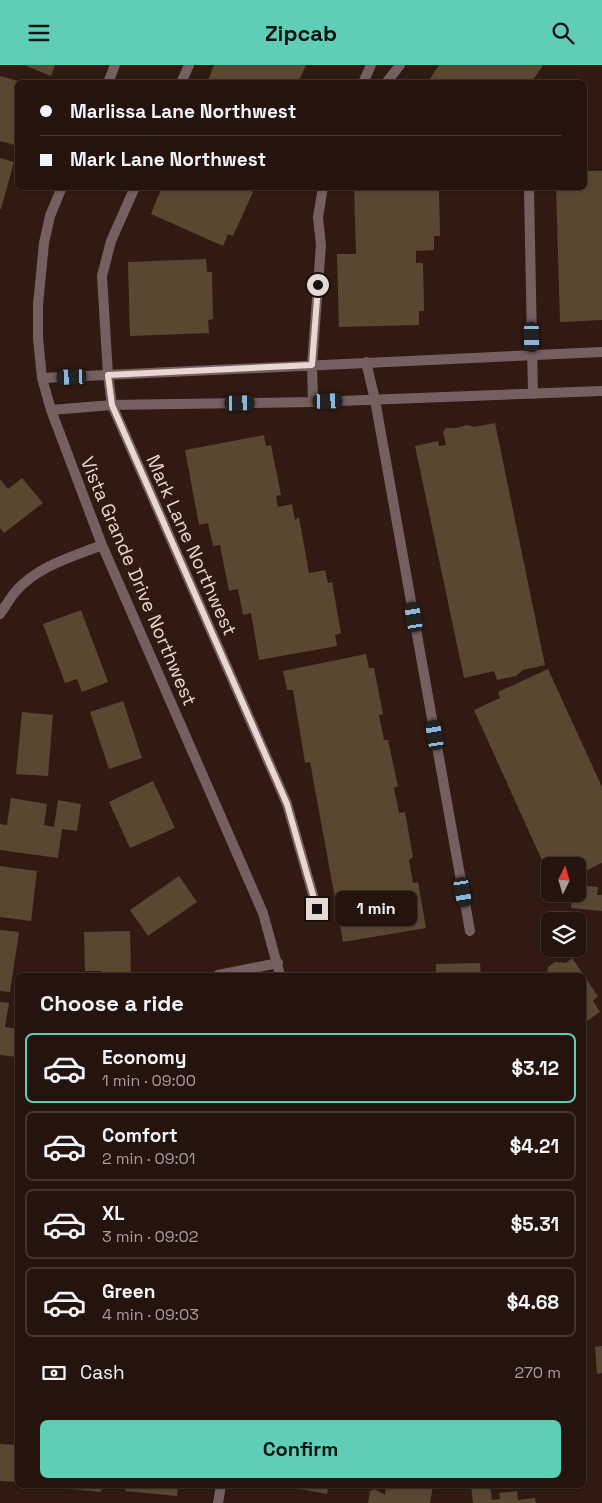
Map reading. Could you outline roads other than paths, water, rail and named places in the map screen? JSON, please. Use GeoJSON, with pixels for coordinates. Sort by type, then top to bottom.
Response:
{"type":"FeatureCollection","features":[{"type":"Feature","properties":{"kind":"street"},"geometry":{"type":"LineString","coordinates":[[109,80],[115,65]]}},
{"type":"Feature","properties":{"kind":"street"},"geometry":{"type":"LineString","coordinates":[[183,80],[189,65]]}},
{"type":"Feature","properties":{"kind":"street"},"geometry":{"type":"LineString","coordinates":[[364,80],[371,65]]}},
{"type":"Feature","properties":{"kind":"street"},"geometry":{"type":"LineString","coordinates":[[388,80],[400,65]]}},
{"type":"Feature","properties":{"kind":"street","name":"Vista Grande Drive Northwest"},"geometry":{"type":"LineString","coordinates":[[61,190],[50,217],[40,269],[38,338],[42,378],[51,410],[102,545],[263,913],[280,973]]}},
{"type":"Feature","properties":{"kind":"street","name":"Mark Lane Northwest"},"geometry":{"type":"LineString","coordinates":[[134,190],[112,241],[102,275],[108,375],[112,405],[287,804],[317,909]]}},
{"type":"Feature","properties":{"kind":"street"},"geometry":{"type":"LineString","coordinates":[[313,402],[312,365],[321,245],[318,217],[322,190]]}},
{"type":"Feature","properties":{"kind":"street"},"geometry":{"type":"LineString","coordinates":[[529,190],[533,394]]}},
{"type":"Feature","properties":{"kind":"street"},"geometry":{"type":"LineString","coordinates":[[42,378],[602,352]]}},
{"type":"Feature","properties":{"kind":"street"},"geometry":{"type":"LineString","coordinates":[[366,362],[375,400],[470,931]]}},
{"type":"Feature","properties":{"kind":"street"},"geometry":{"type":"LineString","coordinates":[[51,410],[112,405],[313,402],[602,391]]}},
{"type":"Feature","properties":{"kind":"street"},"geometry":{"type":"LineString","coordinates":[[0,614],[15,592],[33,576],[55,564],[102,545]]}},
{"type":"Feature","properties":{"kind":"street"},"geometry":{"type":"LineString","coordinates":[[228,973],[278,963]]}},
{"type":"Feature","properties":{"kind":"street"},"geometry":{"type":"LineString","coordinates":[[218,1503],[220,1488]]}}]}
